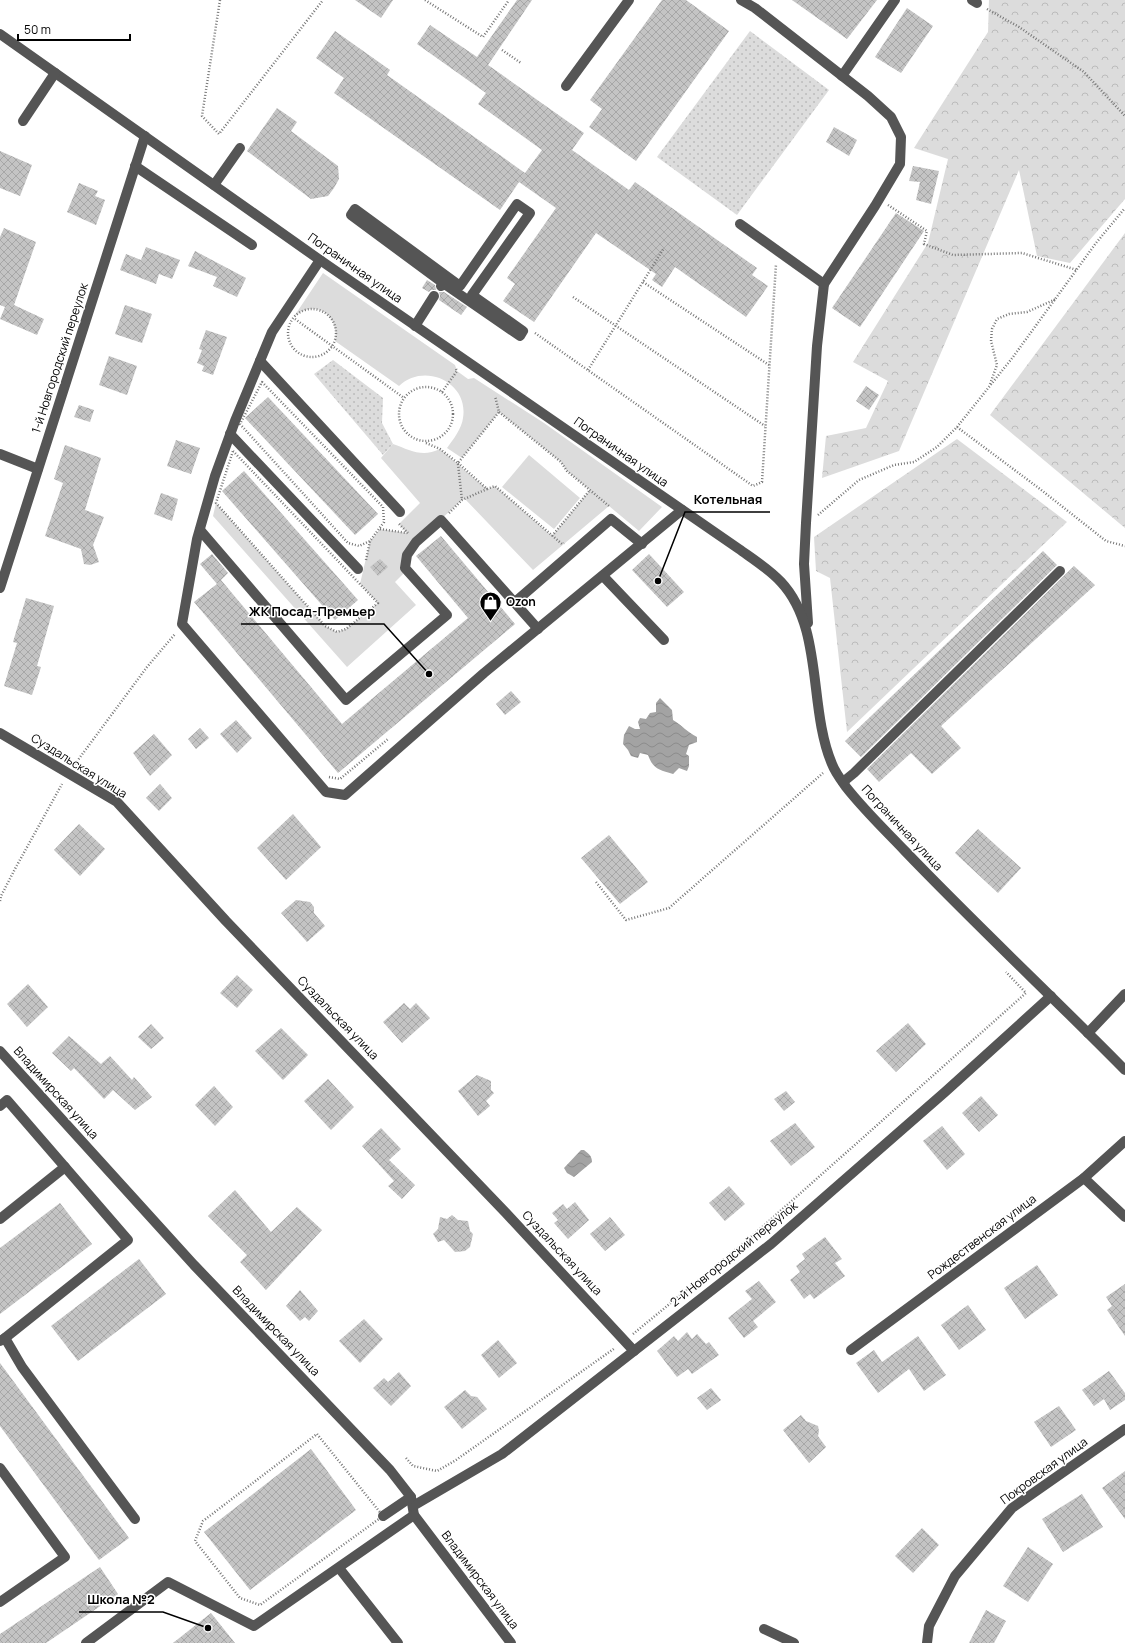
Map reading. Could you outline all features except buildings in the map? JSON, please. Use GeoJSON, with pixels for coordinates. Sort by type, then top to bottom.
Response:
{"type":"FeatureCollection","features":[{"type":"Feature","properties":{"kind":"street"},"geometry":{"type":"LineString","coordinates":[[566,86],[629,0]]}},
{"type":"Feature","properties":{"kind":"street"},"geometry":{"type":"LineString","coordinates":[[741,0],[755,8],[868,96],[891,118],[901,137],[900,164],[824,284],[817,346],[804,564],[809,639]]}},
{"type":"Feature","properties":{"kind":"street"},"geometry":{"type":"LineString","coordinates":[[842,76],[895,0]]}},
{"type":"Feature","properties":{"kind":"street","name":"Пограничная улица"},"geometry":{"type":"LineString","coordinates":[[0,34],[320,260],[739,549],[781,582],[793,598],[802,615],[809,639],[819,722],[832,765],[843,782],[858,803],[923,870],[1052,996],[1125,1070]]}},
{"type":"Feature","properties":{"kind":"street"},"geometry":{"type":"LineString","coordinates":[[23,121],[55,73]]}},
{"type":"Feature","properties":{"kind":"street","name":"1-й Новгородский переулок"},"geometry":{"type":"LineString","coordinates":[[0,588],[145,136]]}},
{"type":"Feature","properties":{"kind":"street"},"geometry":{"type":"LineString","coordinates":[[214,185],[240,148]]}},
{"type":"Feature","properties":{"kind":"street"},"geometry":{"type":"LineString","coordinates":[[135,166],[252,245]]}},
{"type":"Feature","properties":{"kind":"street"},"geometry":{"type":"LineString","coordinates":[[517,204],[530,213],[472,295],[523,331],[520,336],[442,284],[351,215],[355,209],[460,286],[517,204]]}},
{"type":"Feature","properties":{"kind":"street"},"geometry":{"type":"LineString","coordinates":[[740,224],[777,252],[824,284]]}},
{"type":"Feature","properties":{"kind":"street"},"geometry":{"type":"LineString","coordinates":[[320,260],[272,332],[230,434],[215,476],[200,530],[182,624],[326,792],[345,795],[484,674],[682,510]]}},
{"type":"Feature","properties":{"kind":"street"},"geometry":{"type":"LineString","coordinates":[[415,326],[434,296]]}},
{"type":"Feature","properties":{"kind":"street"},"geometry":{"type":"LineString","coordinates":[[260,361],[397,515]]}},
{"type":"Feature","properties":{"kind":"street"},"geometry":{"type":"LineString","coordinates":[[230,434],[358,569]]}},
{"type":"Feature","properties":{"kind":"street"},"geometry":{"type":"LineString","coordinates":[[0,454],[38,469]]}},
{"type":"Feature","properties":{"kind":"street"},"geometry":{"type":"LineString","coordinates":[[515,602],[611,519],[642,544]]}},
{"type":"Feature","properties":{"kind":"street"},"geometry":{"type":"LineString","coordinates":[[200,530],[346,700],[447,615],[405,568],[407,555],[416,542],[441,520],[538,629]]}},
{"type":"Feature","properties":{"kind":"street"},"geometry":{"type":"LineString","coordinates":[[843,782],[854,773],[1060,571]]}},
{"type":"Feature","properties":{"kind":"street"},"geometry":{"type":"LineString","coordinates":[[603,576],[664,640]]}},
{"type":"Feature","properties":{"kind":"street","name":"Суздальская улица"},"geometry":{"type":"LineString","coordinates":[[0,733],[117,802],[226,921],[506,1213],[634,1351]]}},
{"type":"Feature","properties":{"kind":"street"},"geometry":{"type":"LineString","coordinates":[[1088,1033],[1125,994]]}},
{"type":"Feature","properties":{"kind":"street","name":"2-й Новгородский переулок"},"geometry":{"type":"LineString","coordinates":[[413,1506],[502,1454],[771,1244],[946,1092],[1052,996]]}},
{"type":"Feature","properties":{"kind":"street","name":"Владимирская улица"},"geometry":{"type":"LineString","coordinates":[[0,1051],[194,1265],[390,1470],[413,1506],[511,1643]]}},
{"type":"Feature","properties":{"kind":"street"},"geometry":{"type":"LineString","coordinates":[[0,1106],[7,1100],[128,1240],[2,1340],[135,1519]]}},
{"type":"Feature","properties":{"kind":"street","name":"Рождественская улица"},"geometry":{"type":"LineString","coordinates":[[851,1350],[1084,1178],[1125,1141]]}},
{"type":"Feature","properties":{"kind":"street"},"geometry":{"type":"LineString","coordinates":[[0,1218],[65,1167]]}},
{"type":"Feature","properties":{"kind":"street"},"geometry":{"type":"LineString","coordinates":[[1084,1178],[1125,1217]]}},
{"type":"Feature","properties":{"kind":"street","name":"Покровская улица"},"geometry":{"type":"LineString","coordinates":[[927,1643],[929,1626],[955,1576],[1012,1508],[1125,1429]]}},
{"type":"Feature","properties":{"kind":"street"},"geometry":{"type":"LineString","coordinates":[[0,1468],[65,1557],[0,1602]]}},
{"type":"Feature","properties":{"kind":"street"},"geometry":{"type":"LineString","coordinates":[[383,1516],[413,1506]]}},
{"type":"Feature","properties":{"kind":"street"},"geometry":{"type":"LineString","coordinates":[[86,1643],[168,1582],[254,1626],[339,1568],[413,1506]]}},
{"type":"Feature","properties":{"kind":"street"},"geometry":{"type":"LineString","coordinates":[[339,1568],[398,1643]]}},
{"type":"Feature","properties":{"kind":"street"},"geometry":{"type":"LineString","coordinates":[[764,1629],[794,1643]]}},
{"type":"Feature","properties":{"kind":"path"},"geometry":{"type":"LineString","coordinates":[[220,0],[202,116],[219,134],[323,0]]}},
{"type":"Feature","properties":{"kind":"path"},"geometry":{"type":"LineString","coordinates":[[425,0],[484,37],[507,1]]}},
{"type":"Feature","properties":{"kind":"path"},"geometry":{"type":"LineString","coordinates":[[974,2],[1019,27],[1084,72],[1125,116]]}},
{"type":"Feature","properties":{"kind":"path"},"geometry":{"type":"LineString","coordinates":[[502,50],[521,63]]}},
{"type":"Feature","properties":{"kind":"path"},"geometry":{"type":"LineString","coordinates":[[879,199],[927,231],[924,244],[953,255],[1022,253],[1077,270]]}},
{"type":"Feature","properties":{"kind":"path"},"geometry":{"type":"LineString","coordinates":[[806,523],[822,512],[859,480],[894,465],[914,462],[937,446],[957,427],[1056,299],[1096,243],[1125,208]]}},
{"type":"Feature","properties":{"kind":"path"},"geometry":{"type":"LineString","coordinates":[[588,370],[664,248]]}},
{"type":"Feature","properties":{"kind":"path"},"geometry":{"type":"LineString","coordinates":[[530,330],[753,486],[762,482],[777,252]]}},
{"type":"Feature","properties":{"kind":"path"},"geometry":{"type":"LineString","coordinates":[[643,282],[769,365]]}},
{"type":"Feature","properties":{"kind":"path"},"geometry":{"type":"LineString","coordinates":[[574,297],[765,426]]}},
{"type":"Feature","properties":{"kind":"path"},"geometry":{"type":"LineString","coordinates":[[988,388],[998,365],[991,341],[992,329],[997,319],[1009,314],[1027,312],[1056,299]]}},
{"type":"Feature","properties":{"kind":"path"},"geometry":{"type":"LineString","coordinates":[[313,308],[327,314],[332,319],[335,326],[336,334],[332,345],[324,354],[316,356],[300,354],[294,349],[289,337],[289,325],[293,318],[305,309],[313,308]]}},
{"type":"Feature","properties":{"kind":"path"},"geometry":{"type":"LineString","coordinates":[[293,318],[404,398]]}},
{"type":"Feature","properties":{"kind":"path"},"geometry":{"type":"LineString","coordinates":[[457,371],[463,375]]}},
{"type":"Feature","properties":{"kind":"path"},"geometry":{"type":"LineString","coordinates":[[384,507],[384,522],[370,540],[360,546],[348,543],[240,424],[262,382],[384,507],[389,513]]}},
{"type":"Feature","properties":{"kind":"path"},"geometry":{"type":"LineString","coordinates":[[424,442],[437,440],[444,436],[453,419],[452,405],[442,392],[426,387],[418,388],[410,392],[404,398],[398,413],[401,425],[408,436],[440,449],[487,488]]}},
{"type":"Feature","properties":{"kind":"path"},"geometry":{"type":"LineString","coordinates":[[494,391],[499,412],[561,462],[567,471],[609,506],[603,511]]}},
{"type":"Feature","properties":{"kind":"path"},"geometry":{"type":"LineString","coordinates":[[462,500],[458,463],[499,412]]}},
{"type":"Feature","properties":{"kind":"path"},"geometry":{"type":"LineString","coordinates":[[957,427],[1106,541],[1125,546]]}},
{"type":"Feature","properties":{"kind":"path"},"geometry":{"type":"LineString","coordinates":[[233,452],[248,467],[378,603],[346,629],[337,632],[325,626],[216,503],[233,452]]}},
{"type":"Feature","properties":{"kind":"path"},"geometry":{"type":"LineString","coordinates":[[441,520],[462,500],[487,488],[495,486],[562,544],[568,540]]}},
{"type":"Feature","properties":{"kind":"path"},"geometry":{"type":"LineString","coordinates":[[552,536],[590,490]]}},
{"type":"Feature","properties":{"kind":"path"},"geometry":{"type":"LineString","coordinates":[[397,515],[408,533],[416,542]]}},
{"type":"Feature","properties":{"kind":"path"},"geometry":{"type":"LineString","coordinates":[[380,529],[408,533]]}},
{"type":"Feature","properties":{"kind":"path"},"geometry":{"type":"LineString","coordinates":[[0,902],[1,896],[36,830],[83,751],[182,624]]}},
{"type":"Feature","properties":{"kind":"path"},"geometry":{"type":"LineString","coordinates":[[324,771],[330,777],[340,779],[394,734]]}},
{"type":"Feature","properties":{"kind":"path"},"geometry":{"type":"LineString","coordinates":[[596,882],[626,920],[669,908],[832,765]]}},
{"type":"Feature","properties":{"kind":"path"},"geometry":{"type":"LineString","coordinates":[[406,1458],[413,1466],[437,1471],[456,1460],[625,1341],[750,1237],[1026,993],[1005,971]]}},
{"type":"Feature","properties":{"kind":"path"},"geometry":{"type":"LineString","coordinates":[[317,1434],[383,1516],[260,1605],[240,1598],[195,1542],[203,1521],[317,1434]]}},
{"type":"Feature","properties":{"kind":"green space"},"geometry":{"type":"Polygon","coordinates":[[[989,0],[1125,0],[1125,199],[1070,263],[1037,256],[1019,170],[899,451],[822,478],[826,436],[866,428],[888,381],[853,362],[928,243],[948,159],[914,148],[988,32],[989,0]]]}},
{"type":"Feature","properties":{"kind":"green space"},"geometry":{"type":"Polygon","coordinates":[[[750,31],[829,90],[737,215],[657,157],[750,31]]]}},
{"type":"Feature","properties":{"kind":"green space"},"geometry":{"type":"Polygon","coordinates":[[[1125,233],[1125,528],[990,415],[1125,233]]]}},
{"type":"Feature","properties":{"kind":"green space"},"geometry":{"type":"Polygon","coordinates":[[[323,273],[455,365],[457,371],[468,379],[474,378],[544,423],[662,507],[639,531],[609,506],[533,570],[465,499],[462,500],[416,542],[403,574],[395,582],[416,605],[347,667],[213,516],[216,503],[325,626],[337,632],[346,629],[378,603],[360,584],[370,541],[380,529],[407,533],[399,524],[420,503],[381,458],[393,444],[411,451],[422,453],[434,452],[440,449],[487,489],[478,493],[495,486],[552,536],[590,490],[567,471],[561,462],[499,412],[462,458],[447,448],[459,430],[463,418],[463,405],[459,394],[452,386],[443,380],[432,376],[420,376],[409,379],[399,386],[335,341],[333,323],[329,316],[323,312],[316,309],[309,309],[301,312],[293,318],[323,273]]]}},
{"type":"Feature","properties":{"kind":"green space"},"geometry":{"type":"Polygon","coordinates":[[[333,360],[383,398],[382,423],[393,444],[383,455],[314,374],[333,360]]]}},
{"type":"Feature","properties":{"kind":"green space"},"geometry":{"type":"Polygon","coordinates":[[[957,439],[1067,522],[847,732],[830,578],[816,571],[814,537],[957,439]]]}},
{"type":"Feature","properties":{"kind":"green space"},"geometry":{"type":"Polygon","coordinates":[[[529,455],[580,498],[554,529],[502,487],[529,455]]]}},
{"type":"Feature","properties":{"kind":"water"},"geometry":{"type":"Polygon","coordinates":[[[660,698],[672,710],[673,720],[697,737],[697,742],[689,745],[686,754],[689,756],[689,766],[687,771],[679,768],[673,774],[660,770],[654,766],[648,755],[640,753],[638,758],[631,756],[623,744],[624,735],[629,726],[635,729],[640,729],[638,722],[640,718],[646,719],[650,713],[656,712],[656,703],[660,698]]]}},
{"type":"Feature","properties":{"kind":"water"},"geometry":{"type":"Polygon","coordinates":[[[581,1150],[584,1150],[589,1154],[592,1162],[574,1177],[567,1173],[564,1168],[581,1150]]]}},
{"type":"Feature","properties":{"kind":"place","name":"Котельная"},"geometry":{"type":"Point","coordinates":[658,581]}},
{"type":"Feature","properties":{"kind":"place","name":"Ozon"},"geometry":{"type":"Point","coordinates":[491,622]}},
{"type":"Feature","properties":{"kind":"place","name":"ЖК Посад-Премьер"},"geometry":{"type":"Point","coordinates":[429,674]}},
{"type":"Feature","properties":{"kind":"place","name":"Школа №2"},"geometry":{"type":"Point","coordinates":[208,1628]}}]}
